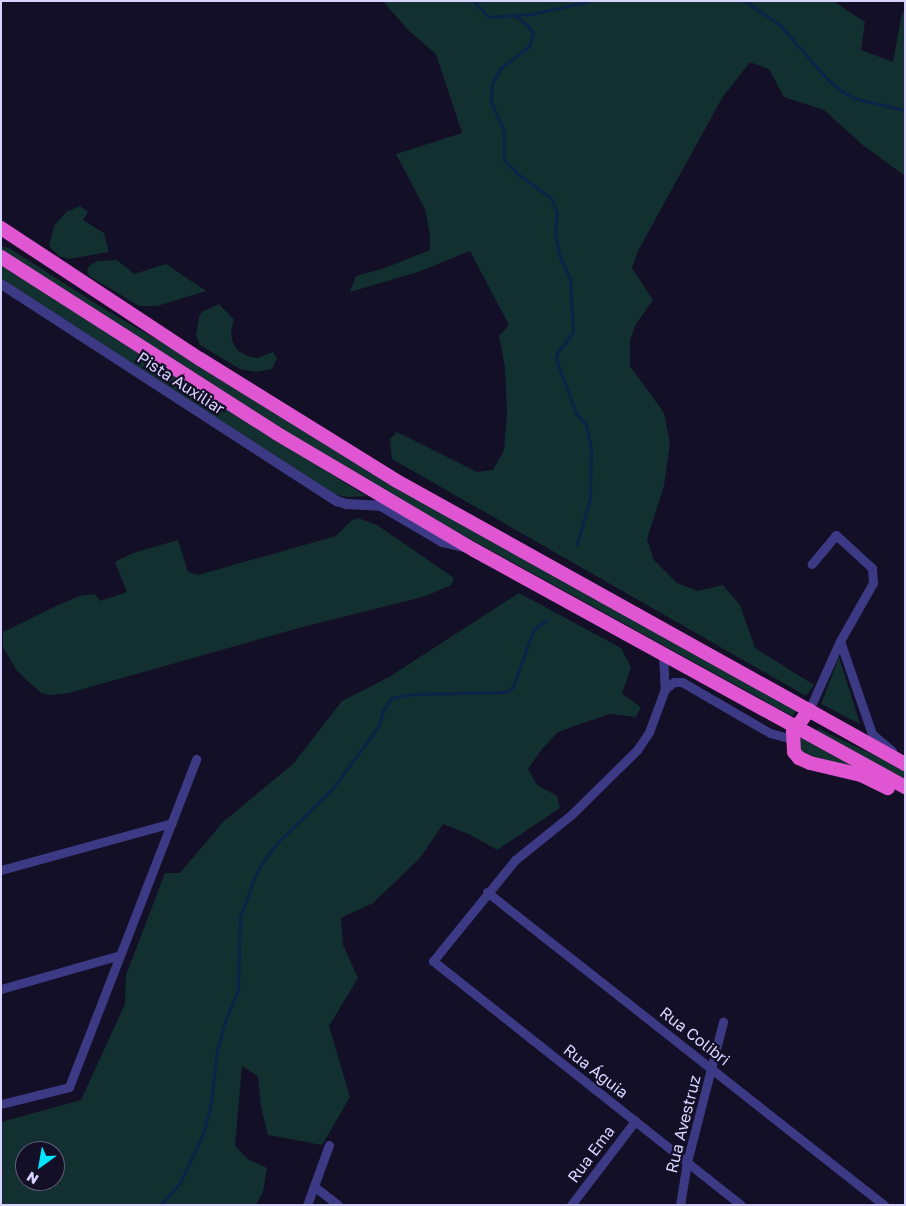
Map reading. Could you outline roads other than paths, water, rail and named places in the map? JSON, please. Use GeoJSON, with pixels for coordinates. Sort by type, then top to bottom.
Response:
{"type":"FeatureCollection","features":[{"type":"Feature","properties":{"kind":"highway"},"geometry":{"type":"LineString","coordinates":[[1,228],[140,320],[395,480],[905,763]]}},
{"type":"Feature","properties":{"kind":"highway"},"geometry":{"type":"LineString","coordinates":[[1,240],[140,320]]}},
{"type":"Feature","properties":{"kind":"highway"},"geometry":{"type":"LineString","coordinates":[[1,257],[276,433],[474,550],[796,729],[905,787]]}},
{"type":"Feature","properties":{"kind":"highway"},"geometry":{"type":"LineString","coordinates":[[809,710],[796,729],[794,752],[800,758],[810,763],[861,775],[905,795]]}},
{"type":"Feature","properties":{"kind":"highway"},"geometry":{"type":"LineString","coordinates":[[796,729],[808,720],[905,763]]}},
{"type":"Feature","properties":{"kind":"street","name":"Pista Auxiliar"},"geometry":{"type":"LineString","coordinates":[[1,284],[336,502],[381,506],[442,542],[474,550]]}},
{"type":"Feature","properties":{"kind":"street"},"geometry":{"type":"LineString","coordinates":[[809,710],[840,641],[873,584],[872,568],[836,535],[812,564]]}},
{"type":"Feature","properties":{"kind":"street"},"geometry":{"type":"LineString","coordinates":[[840,641],[872,734],[905,763]]}},
{"type":"Feature","properties":{"kind":"street"},"geometry":{"type":"LineString","coordinates":[[487,892],[515,860],[572,814],[637,750],[649,732],[665,689],[662,655]]}},
{"type":"Feature","properties":{"kind":"street"},"geometry":{"type":"LineString","coordinates":[[665,689],[674,682],[682,682],[770,733],[796,729]]}},
{"type":"Feature","properties":{"kind":"street"},"geometry":{"type":"LineString","coordinates":[[1,1104],[69,1087],[196,759]]}},
{"type":"Feature","properties":{"kind":"street"},"geometry":{"type":"LineString","coordinates":[[1,870],[172,823]]}},
{"type":"Feature","properties":{"kind":"street","name":"Rua Águia"},"geometry":{"type":"LineString","coordinates":[[487,892],[433,961],[741,1205]]}},
{"type":"Feature","properties":{"kind":"street","name":"Rua Colibri"},"geometry":{"type":"LineString","coordinates":[[487,892],[884,1205]]}},
{"type":"Feature","properties":{"kind":"street"},"geometry":{"type":"LineString","coordinates":[[1,989],[120,955]]}},
{"type":"Feature","properties":{"kind":"street","name":"Rua Avestruz"},"geometry":{"type":"LineString","coordinates":[[680,1205],[687,1162],[723,1022]]}},
{"type":"Feature","properties":{"kind":"street","name":"Rua Ema"},"geometry":{"type":"LineString","coordinates":[[571,1205],[635,1121]]}},
{"type":"Feature","properties":{"kind":"street"},"geometry":{"type":"LineString","coordinates":[[307,1205],[315,1187],[328,1145]]}},
{"type":"Feature","properties":{"kind":"street"},"geometry":{"type":"LineString","coordinates":[[315,1187],[338,1205]]}},
{"type":"Feature","properties":{"kind":"waterway"},"geometry":{"type":"LineString","coordinates":[[473,1],[489,17],[532,14],[591,1]]}},
{"type":"Feature","properties":{"kind":"waterway"},"geometry":{"type":"LineString","coordinates":[[745,1],[780,25],[827,79],[843,92],[857,99],[905,110]]}},
{"type":"Feature","properties":{"kind":"waterway"},"geometry":{"type":"LineString","coordinates":[[515,15],[533,33],[529,46],[500,69],[492,84],[491,102],[504,131],[504,160],[518,174],[551,198],[557,213],[555,232],[560,257],[570,278],[573,332],[557,353],[556,359],[576,413],[586,425],[591,449],[590,498],[577,544]]}},
{"type":"Feature","properties":{"kind":"waterway"},"geometry":{"type":"LineString","coordinates":[[160,1205],[180,1183],[203,1134],[210,1108],[217,1051],[225,1021],[238,991],[240,917],[255,876],[264,860],[279,841],[332,789],[378,727],[383,711],[391,698],[413,694],[507,692],[513,687],[533,630],[547,620]]}}]}
